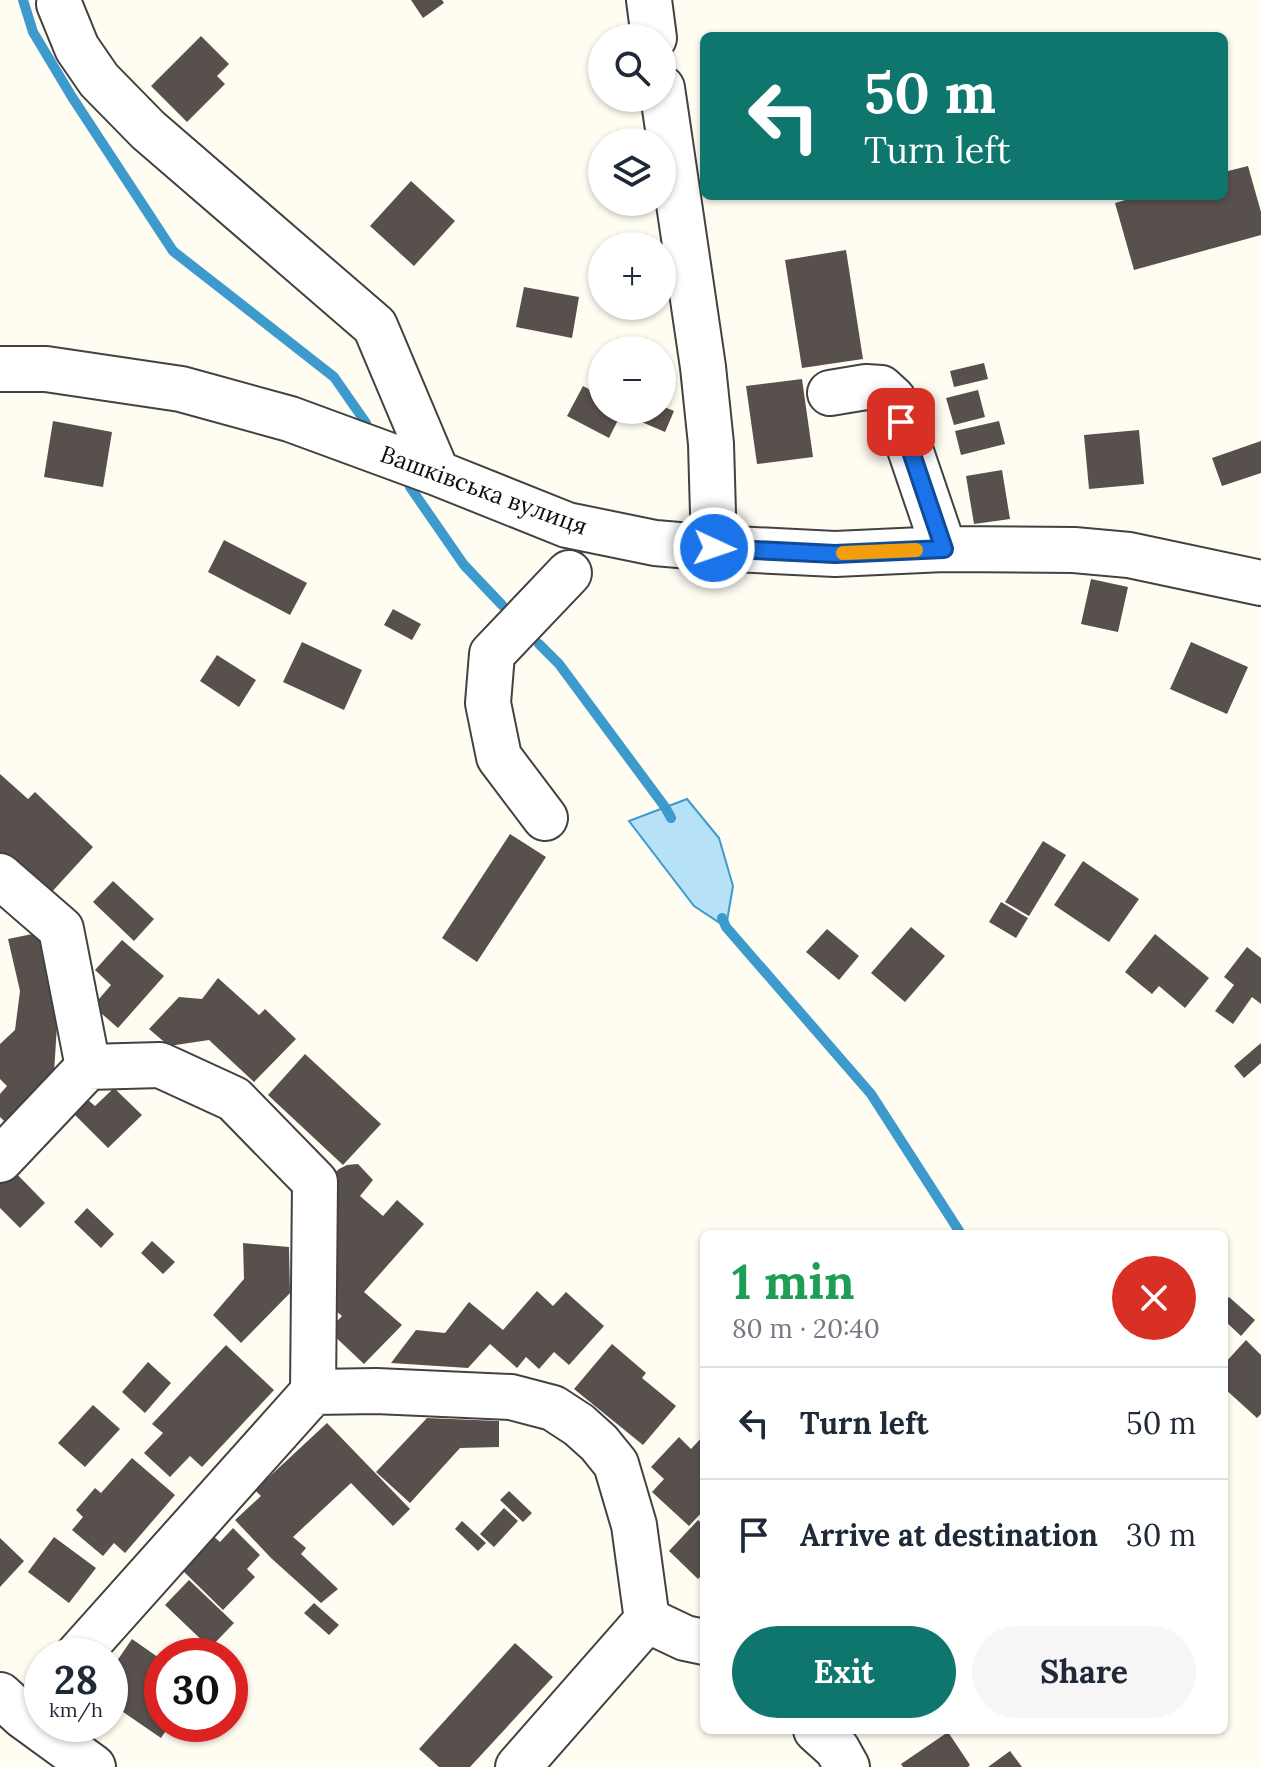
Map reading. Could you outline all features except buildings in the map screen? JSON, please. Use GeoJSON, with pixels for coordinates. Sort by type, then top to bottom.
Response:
{"type":"FeatureCollection","features":[{"type":"Feature","properties":{"kind":"street"},"geometry":{"type":"LineString","coordinates":[[649,0],[652,24]]}},
{"type":"Feature","properties":{"kind":"street"},"geometry":{"type":"LineString","coordinates":[[59,4],[77,48],[108,90],[148,130],[375,326],[437,473]]}},
{"type":"Feature","properties":{"kind":"street"},"geometry":{"type":"LineString","coordinates":[[666,112],[703,367],[711,444],[714,548]]}},
{"type":"Feature","properties":{"kind":"street","name":"Вашківська вулиця"},"geometry":{"type":"LineString","coordinates":[[0,369],[46,369],[181,389],[290,419],[567,525],[655,543],[835,554],[944,549],[1074,550],[1129,555],[1261,583]]}},
{"type":"Feature","properties":{"kind":"street"},"geometry":{"type":"LineString","coordinates":[[830,393],[866,387],[881,388],[893,399],[944,549]]}},
{"type":"Feature","properties":{"kind":"street"},"geometry":{"type":"LineString","coordinates":[[545,818],[499,757],[488,703],[492,654],[569,573]]}},
{"type":"Feature","properties":{"kind":"street"},"geometry":{"type":"LineString","coordinates":[[0,876],[61,929],[88,1067]]}},
{"type":"Feature","properties":{"kind":"street"},"geometry":{"type":"LineString","coordinates":[[0,1160],[88,1067],[160,1065],[234,1099],[315,1182],[313,1392],[93,1638]]}},
{"type":"Feature","properties":{"kind":"street"},"geometry":{"type":"LineString","coordinates":[[313,1392],[376,1391],[511,1397],[553,1408],[579,1425],[616,1464],[634,1525],[647,1620],[518,1767]]}},
{"type":"Feature","properties":{"kind":"street"},"geometry":{"type":"LineString","coordinates":[[647,1620],[685,1638],[700,1641]]}},
{"type":"Feature","properties":{"kind":"street"},"geometry":{"type":"LineString","coordinates":[[22,1702],[93,1767]]}},
{"type":"Feature","properties":{"kind":"street"},"geometry":{"type":"LineString","coordinates":[[820,1734],[837,1749],[847,1767]]}},
{"type":"Feature","properties":{"kind":"water"},"geometry":{"type":"Polygon","coordinates":[[[687,799],[719,838],[733,886],[726,927],[694,906],[629,821],[687,799]]]}},
{"type":"Feature","properties":{"kind":"waterway"},"geometry":{"type":"LineString","coordinates":[[23,0],[33,32],[173,251],[334,377],[366,423]]}},
{"type":"Feature","properties":{"kind":"waterway"},"geometry":{"type":"LineString","coordinates":[[410,487],[464,565],[502,605]]}},
{"type":"Feature","properties":{"kind":"waterway"},"geometry":{"type":"LineString","coordinates":[[539,644],[559,664],[671,818]]}},
{"type":"Feature","properties":{"kind":"waterway"},"geometry":{"type":"LineString","coordinates":[[722,918],[726,927],[871,1094],[958,1230]]}},
{"type":"Feature","properties":{"kind":"slow traffic"},"geometry":{"type":"LineString","coordinates":[[843,553],[916,550]]}},
{"type":"Feature","properties":{"kind":"route"},"geometry":{"type":"LineString","coordinates":[[714,548],[835,554],[944,549],[901,422]]}}]}
